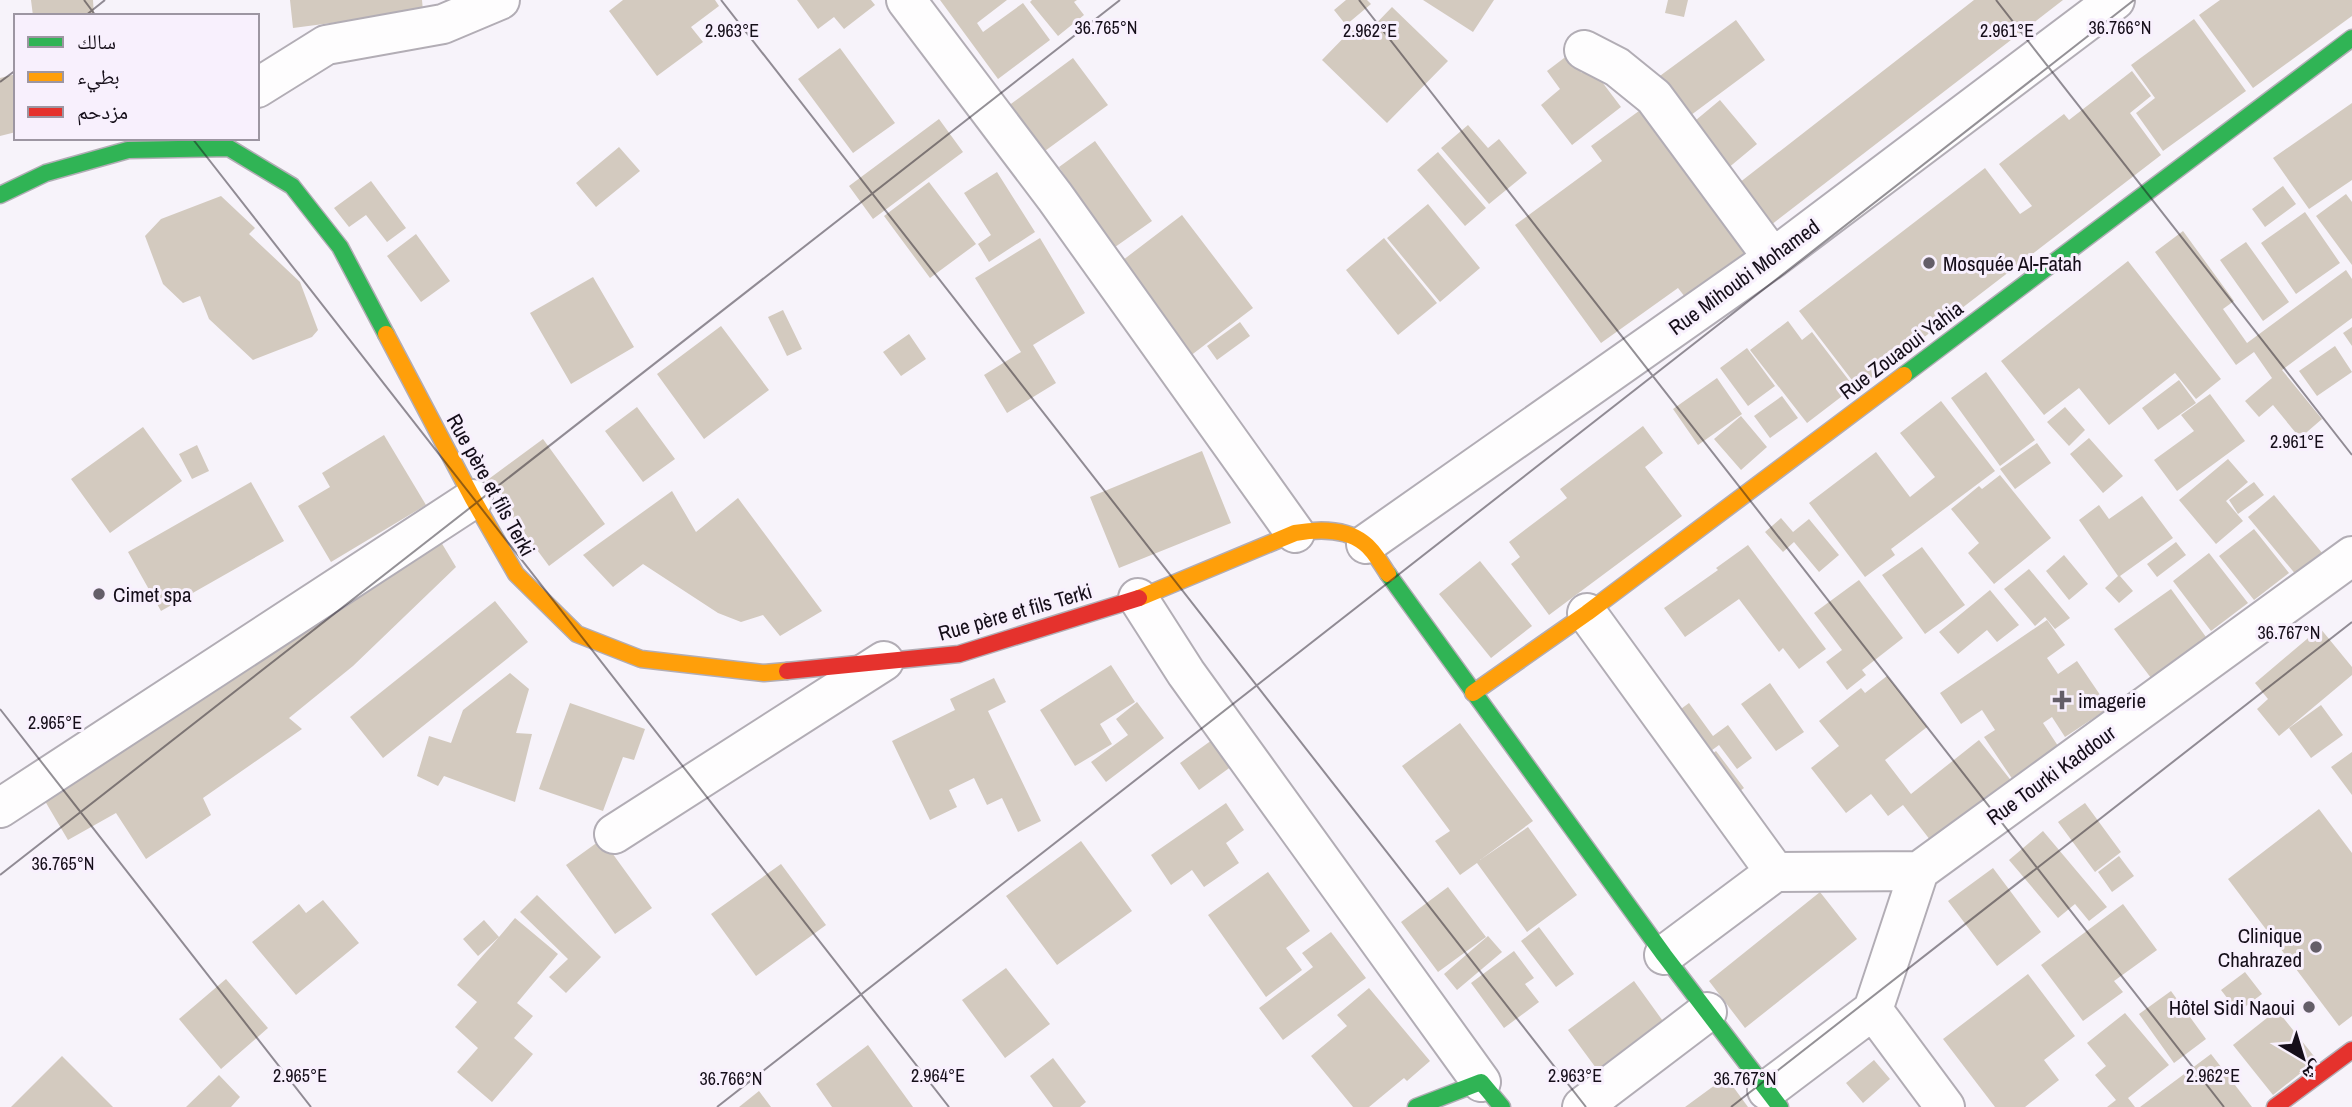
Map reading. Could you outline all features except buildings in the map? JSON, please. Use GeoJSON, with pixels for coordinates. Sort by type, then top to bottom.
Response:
{"type":"FeatureCollection","features":[{"type":"Feature","properties":{"kind":"street"},"geometry":{"type":"LineString","coordinates":[[259,87],[326,45],[443,24],[500,0]]}},
{"type":"Feature","properties":{"kind":"street"},"geometry":{"type":"LineString","coordinates":[[906,0],[1055,197],[1294,533]]}},
{"type":"Feature","properties":{"kind":"street","name":"Rue Mihoubi Mohamed"},"geometry":{"type":"LineString","coordinates":[[1366,544],[1773,258],[2108,2]]}},
{"type":"Feature","properties":{"kind":"street","name":"Rue Zouaoui Yahia"},"geometry":{"type":"LineString","coordinates":[[1473,693],[1587,613],[2352,38]]}},
{"type":"Feature","properties":{"kind":"street"},"geometry":{"type":"LineString","coordinates":[[1584,51],[1617,67],[1654,97],[1773,258]]}},
{"type":"Feature","properties":{"kind":"street","name":"Rue père et fils Terki"},"geometry":{"type":"LineString","coordinates":[[0,195],[46,173],[128,150],[231,143],[292,186],[340,247],[473,499],[516,574],[577,634],[640,659],[764,673],[959,654],[1138,598],[1294,533],[1315,528],[1349,534],[1366,544]]}},
{"type":"Feature","properties":{"kind":"street"},"geometry":{"type":"LineString","coordinates":[[0,808],[473,499]]}},
{"type":"Feature","properties":{"kind":"street"},"geometry":{"type":"LineString","coordinates":[[1366,544],[1664,955],[1773,1098],[1872,1010],[1919,871],[1775,872],[1664,955]]}},
{"type":"Feature","properties":{"kind":"street","name":"Rue Tourki Kaddour"},"geometry":{"type":"LineString","coordinates":[[1919,871],[2352,556]]}},
{"type":"Feature","properties":{"kind":"street"},"geometry":{"type":"LineString","coordinates":[[1138,598],[1194,684],[1492,1095],[1416,1107]]}},
{"type":"Feature","properties":{"kind":"street"},"geometry":{"type":"LineString","coordinates":[[1587,613],[1775,872]]}},
{"type":"Feature","properties":{"kind":"street"},"geometry":{"type":"LineString","coordinates":[[614,834],[884,662]]}},
{"type":"Feature","properties":{"kind":"street"},"geometry":{"type":"LineString","coordinates":[[1872,1010],[1945,1107]]}},
{"type":"Feature","properties":{"kind":"street"},"geometry":{"type":"LineString","coordinates":[[1581,1107],[1707,1012]]}},
{"type":"Feature","properties":{"kind":"street"},"geometry":{"type":"LineString","coordinates":[[2275,1107],[2352,1050]]}},
{"type":"Feature","properties":{"kind":"traffic: fast"},"geometry":{"type":"LineString","coordinates":[[1904,375],[2352,38]]}},
{"type":"Feature","properties":{"kind":"traffic: fast"},"geometry":{"type":"LineString","coordinates":[[0,195],[46,173],[128,150],[229,148],[292,186],[340,247],[386,334]]}},
{"type":"Feature","properties":{"kind":"traffic: fast"},"geometry":{"type":"LineString","coordinates":[[1388,574],[1664,955],[1780,1107]]}},
{"type":"Feature","properties":{"kind":"traffic: fast"},"geometry":{"type":"LineString","coordinates":[[1416,1107],[1481,1082],[1502,1107]]}},
{"type":"Feature","properties":{"kind":"traffic: slow"},"geometry":{"type":"LineString","coordinates":[[386,334],[516,574],[577,634],[641,659],[764,673],[787,671]]}},
{"type":"Feature","properties":{"kind":"traffic: slow"},"geometry":{"type":"LineString","coordinates":[[1473,693],[1587,613],[1904,375]]}},
{"type":"Feature","properties":{"kind":"traffic: slow"},"geometry":{"type":"LineString","coordinates":[[1139,598],[1295,533],[1313,531],[1340,532],[1357,538],[1371,549],[1388,574]]}},
{"type":"Feature","properties":{"kind":"traffic: jam"},"geometry":{"type":"LineString","coordinates":[[787,671],[959,654],[1139,598]]}},
{"type":"Feature","properties":{"kind":"traffic: jam"},"geometry":{"type":"LineString","coordinates":[[2275,1107],[2352,1050]]}},
{"type":"Feature","properties":{"kind":"place","name":"Mosquée Al-Fatah"},"geometry":{"type":"Point","coordinates":[1929,263]}},
{"type":"Feature","properties":{"kind":"place","name":"Cimet spa"},"geometry":{"type":"Point","coordinates":[99,594]}},
{"type":"Feature","properties":{"kind":"place","name":"imagerie"},"geometry":{"type":"Point","coordinates":[2062,700]}},
{"type":"Feature","properties":{"kind":"place","name":"Clinique Chahrazed"},"geometry":{"type":"Point","coordinates":[2316,947]}},
{"type":"Feature","properties":{"kind":"place","name":"Hôtel Sidi Naoui"},"geometry":{"type":"Point","coordinates":[2309,1007]}}]}
